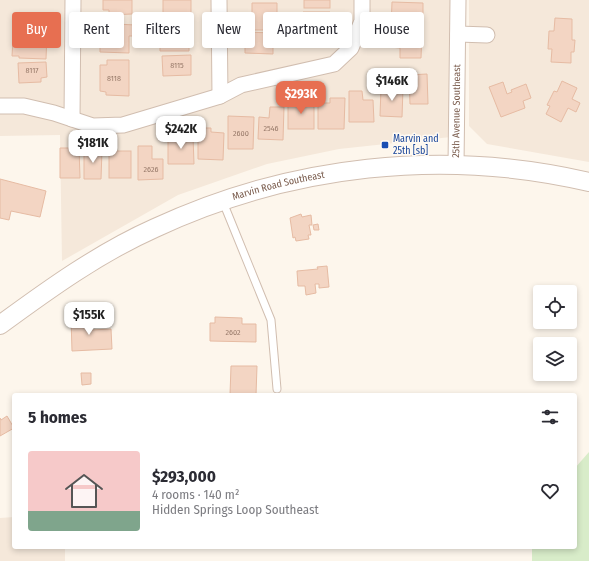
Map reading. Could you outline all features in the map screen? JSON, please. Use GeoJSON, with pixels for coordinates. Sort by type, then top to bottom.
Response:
{"type":"FeatureCollection","features":[{"type":"Feature","properties":{"kind":"street"},"geometry":{"type":"LineString","coordinates":[[72,119],[73,0]]}},
{"type":"Feature","properties":{"kind":"street"},"geometry":{"type":"LineString","coordinates":[[219,0],[220,96]]}},
{"type":"Feature","properties":{"kind":"street"},"geometry":{"type":"LineString","coordinates":[[0,106],[24,106],[54,112],[93,126],[123,124],[220,96],[241,85],[334,64],[351,48],[362,21],[362,0]]}},
{"type":"Feature","properties":{"kind":"street","name":"25th Avenue Southeast"},"geometry":{"type":"LineString","coordinates":[[456,165],[458,0]]}},
{"type":"Feature","properties":{"kind":"street"},"geometry":{"type":"LineString","coordinates":[[458,34],[487,35]]}},
{"type":"Feature","properties":{"kind":"street","name":"Marvin Road Southeast"},"geometry":{"type":"LineString","coordinates":[[0,325],[101,256],[154,228],[222,200],[263,187],[322,174],[380,166],[456,165],[529,170],[589,182]]}},
{"type":"Feature","properties":{"kind":"lane"},"geometry":{"type":"LineString","coordinates":[[222,200],[271,320],[277,389]]}},
{"type":"Feature","properties":{"kind":"shaded area"},"geometry":{"type":"Polygon","coordinates":[[[0,0],[451,0],[451,137],[339,149],[267,164],[178,195],[62,261],[60,135],[0,136],[0,0]]]}},
{"type":"Feature","properties":{"kind":"shaded area"},"geometry":{"type":"Polygon","coordinates":[[[469,0],[589,0],[589,162],[487,144],[469,126],[469,0]]]}},
{"type":"Feature","properties":{"kind":"shaded area"},"geometry":{"type":"Polygon","coordinates":[[[12,517],[12,549],[65,549],[65,561],[0,561],[0,518],[12,517]]]}},
{"type":"Feature","properties":{"kind":"green space"},"geometry":{"type":"Polygon","coordinates":[[[589,452],[589,561],[532,561],[532,549],[577,549],[577,466],[589,452]]]}},
{"type":"Feature","properties":{"kind":"building"},"geometry":{"type":"Polygon","coordinates":[[[103,0],[132,0],[132,14],[124,14],[124,12],[109,12],[109,10],[103,10],[103,0]]]}},
{"type":"Feature","properties":{"kind":"building"},"geometry":{"type":"Polygon","coordinates":[[[163,0],[191,0],[191,12],[163,12],[163,0]]]}},
{"type":"Feature","properties":{"kind":"building"},"geometry":{"type":"Polygon","coordinates":[[[304,0],[330,0],[330,8],[304,8],[304,0]]]}},
{"type":"Feature","properties":{"kind":"building"},"geometry":{"type":"Polygon","coordinates":[[[392,2],[423,3],[423,12],[392,12],[392,2]]]}},
{"type":"Feature","properties":{"kind":"building"},"geometry":{"type":"Polygon","coordinates":[[[252,3],[277,3],[277,12],[263,12],[263,30],[255,30],[255,12],[252,12],[252,3]]]}},
{"type":"Feature","properties":{"kind":"building"},"geometry":{"type":"Polygon","coordinates":[[[555,18],[572,19],[572,40],[575,40],[574,52],[571,52],[571,63],[551,62],[552,49],[548,49],[549,31],[554,31],[555,18]]]}},
{"type":"Feature","properties":{"kind":"building"},"geometry":{"type":"Polygon","coordinates":[[[124,24],[132,25],[132,36],[129,36],[129,53],[100,52],[100,48],[124,48],[124,24]]]}},
{"type":"Feature","properties":{"kind":"building"},"geometry":{"type":"Polygon","coordinates":[[[255,32],[263,33],[263,48],[273,48],[273,54],[245,53],[245,48],[255,48],[255,32]]]}},
{"type":"Feature","properties":{"kind":"building"},"geometry":{"type":"Polygon","coordinates":[[[12,48],[46,48],[46,59],[19,58],[19,56],[12,56],[12,48]]]}},
{"type":"Feature","properties":{"kind":"building"},"geometry":{"type":"Polygon","coordinates":[[[160,48],[189,48],[189,51],[160,51],[160,48]]]}},
{"type":"Feature","properties":{"kind":"building"},"geometry":{"type":"Polygon","coordinates":[[[400,48],[421,48],[421,58],[400,58],[400,48]]]}},
{"type":"Feature","properties":{"kind":"building"},"geometry":{"type":"Polygon","coordinates":[[[191,55],[191,75],[163,76],[162,56],[191,55]]]}},
{"type":"Feature","properties":{"kind":"building"},"geometry":{"type":"Polygon","coordinates":[[[107,60],[129,60],[129,96],[106,95],[106,92],[100,91],[100,65],[107,65],[107,60]]]}},
{"type":"Feature","properties":{"kind":"building"},"geometry":{"type":"Polygon","coordinates":[[[46,62],[47,77],[41,78],[41,82],[19,83],[18,63],[46,62]]]}},
{"type":"Feature","properties":{"kind":"building"},"geometry":{"type":"Polygon","coordinates":[[[427,74],[428,104],[410,104],[409,75],[427,74]]]}},
{"type":"Feature","properties":{"kind":"building"},"geometry":{"type":"Polygon","coordinates":[[[562,81],[577,88],[572,99],[580,103],[576,112],[568,108],[561,122],[546,114],[550,106],[547,105],[554,91],[557,92],[562,81]]]}},
{"type":"Feature","properties":{"kind":"building"},"geometry":{"type":"Polygon","coordinates":[[[503,82],[507,94],[512,92],[511,90],[526,84],[531,98],[523,101],[525,108],[501,117],[489,87],[503,82]]]}},
{"type":"Feature","properties":{"kind":"building"},"geometry":{"type":"Polygon","coordinates":[[[381,88],[403,88],[402,117],[380,116],[381,88]]]}},
{"type":"Feature","properties":{"kind":"building"},"geometry":{"type":"Polygon","coordinates":[[[349,91],[362,91],[363,100],[373,100],[374,122],[349,122],[349,91]]]}},
{"type":"Feature","properties":{"kind":"building"},"geometry":{"type":"Polygon","coordinates":[[[330,98],[345,98],[344,129],[318,129],[318,103],[330,103],[330,98]]]}},
{"type":"Feature","properties":{"kind":"building"},"geometry":{"type":"Polygon","coordinates":[[[288,101],[314,101],[314,129],[288,129],[288,101]]]}},
{"type":"Feature","properties":{"kind":"building"},"geometry":{"type":"Polygon","coordinates":[[[270,107],[284,107],[283,140],[258,139],[259,117],[269,118],[270,107]]]}},
{"type":"Feature","properties":{"kind":"building"},"geometry":{"type":"Polygon","coordinates":[[[228,116],[254,117],[253,149],[228,149],[228,116]]]}},
{"type":"Feature","properties":{"kind":"building"},"geometry":{"type":"Polygon","coordinates":[[[198,128],[211,128],[211,132],[224,133],[223,160],[198,159],[198,128]]]}},
{"type":"Feature","properties":{"kind":"building"},"geometry":{"type":"Polygon","coordinates":[[[193,136],[194,164],[168,164],[168,137],[193,136]]]}},
{"type":"Feature","properties":{"kind":"building"},"geometry":{"type":"Polygon","coordinates":[[[138,146],[152,146],[152,159],[163,159],[163,179],[138,180],[138,146]]]}},
{"type":"Feature","properties":{"kind":"building"},"geometry":{"type":"Polygon","coordinates":[[[60,148],[79,148],[80,178],[60,178],[60,148]]]}},
{"type":"Feature","properties":{"kind":"building"},"geometry":{"type":"Polygon","coordinates":[[[84,150],[102,150],[101,179],[84,179],[84,150]]]}},
{"type":"Feature","properties":{"kind":"building"},"geometry":{"type":"Polygon","coordinates":[[[109,151],[131,151],[131,178],[109,178],[109,151]]]}},
{"type":"Feature","properties":{"kind":"building"},"geometry":{"type":"Polygon","coordinates":[[[0,179],[46,191],[40,217],[11,211],[9,220],[0,218],[0,179]]]}},
{"type":"Feature","properties":{"kind":"building"},"geometry":{"type":"Polygon","coordinates":[[[301,214],[302,217],[311,215],[312,225],[309,225],[311,235],[308,235],[309,239],[296,241],[295,237],[293,238],[290,218],[301,214]]]}},
{"type":"Feature","properties":{"kind":"building"},"geometry":{"type":"Polygon","coordinates":[[[318,224],[319,230],[314,230],[313,225],[318,224]]]}},
{"type":"Feature","properties":{"kind":"building"},"geometry":{"type":"Polygon","coordinates":[[[327,266],[329,287],[319,288],[319,284],[315,284],[316,293],[306,295],[305,286],[298,286],[297,271],[318,269],[317,267],[327,266]]]}},
{"type":"Feature","properties":{"kind":"building"},"geometry":{"type":"Polygon","coordinates":[[[91,317],[91,330],[111,329],[112,349],[72,351],[71,318],[91,317]]]}},
{"type":"Feature","properties":{"kind":"building"},"geometry":{"type":"Polygon","coordinates":[[[215,317],[242,318],[242,324],[256,324],[256,342],[210,341],[210,323],[215,323],[215,317]]]}},
{"type":"Feature","properties":{"kind":"building"},"geometry":{"type":"Polygon","coordinates":[[[231,366],[257,366],[256,393],[230,393],[231,366]]]}},
{"type":"Feature","properties":{"kind":"building"},"geometry":{"type":"Polygon","coordinates":[[[81,373],[91,373],[91,384],[82,385],[81,373]]]}},
{"type":"Feature","properties":{"kind":"building"},"geometry":{"type":"Polygon","coordinates":[[[7,416],[12,425],[12,429],[0,436],[0,418],[1,420],[7,416]]]}},
{"type":"Feature","properties":{"kind":"place","name":"Marvin and 25th [sb]"},"geometry":{"type":"Point","coordinates":[385,145]}}]}
